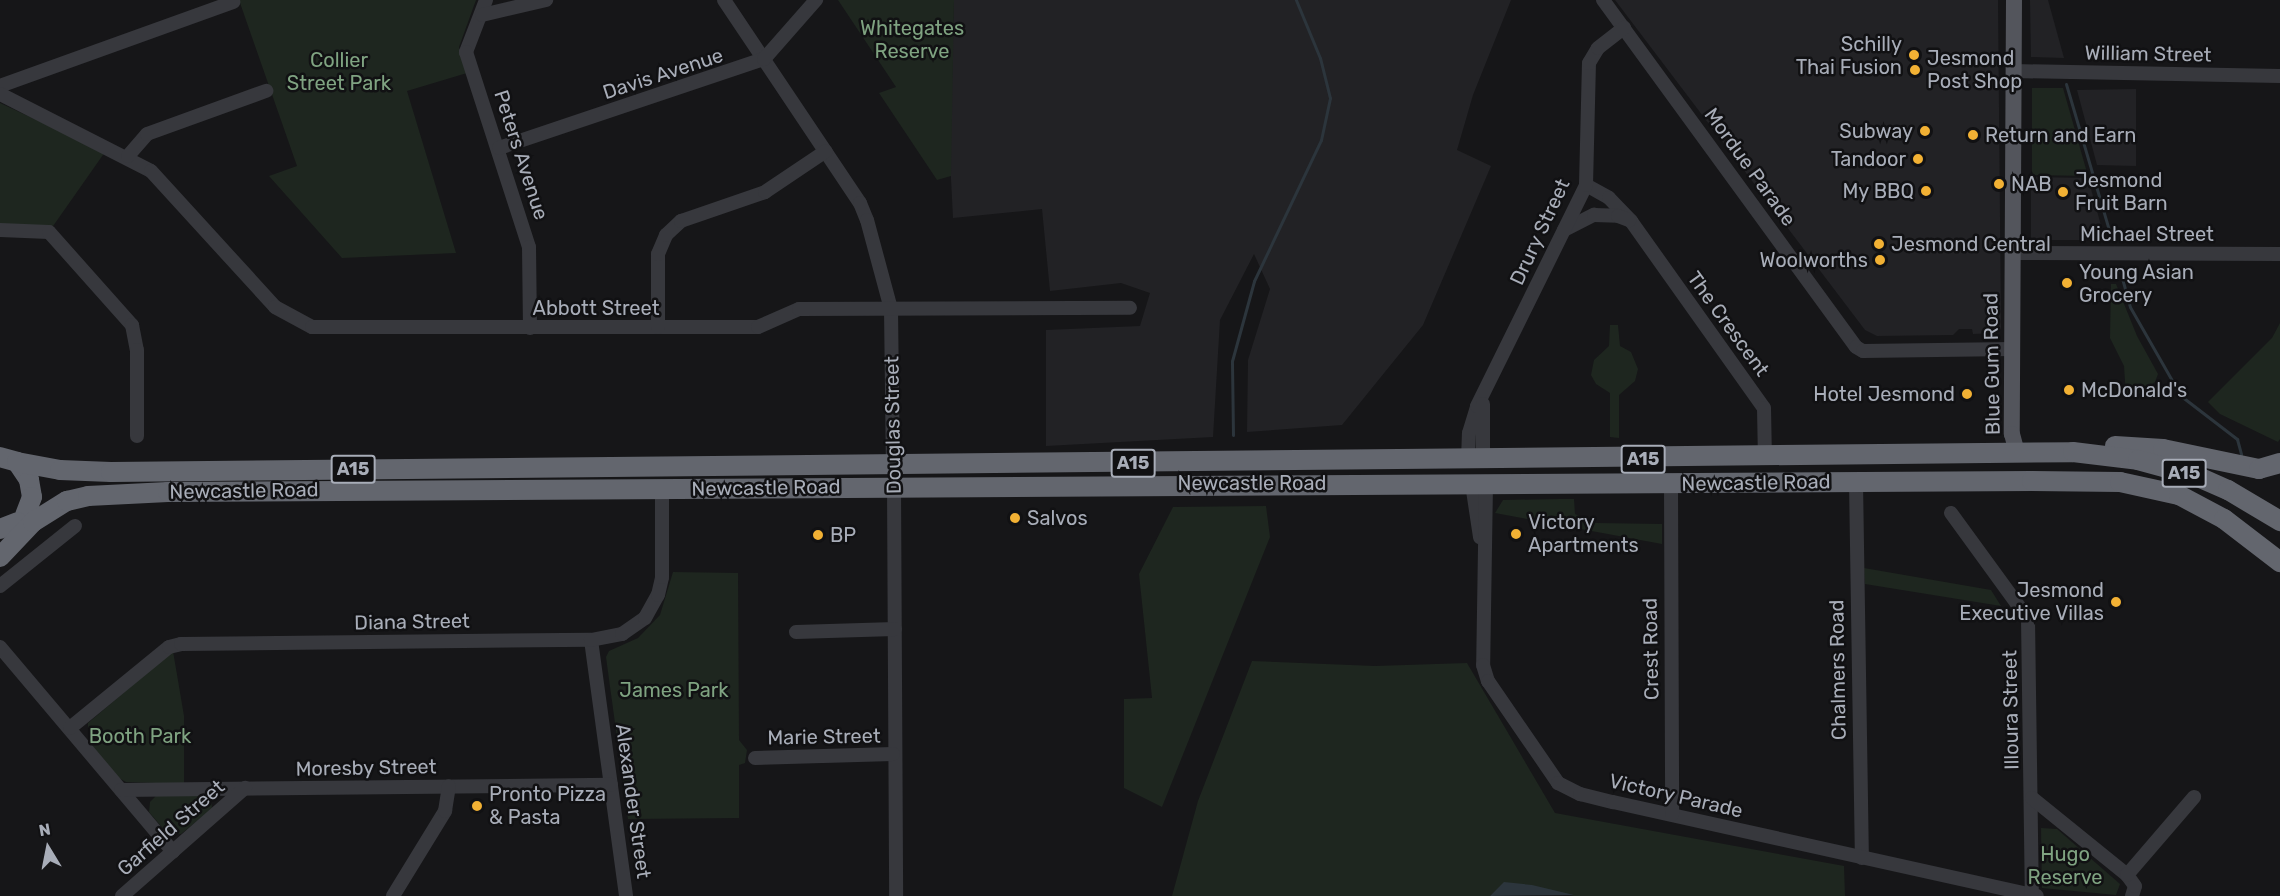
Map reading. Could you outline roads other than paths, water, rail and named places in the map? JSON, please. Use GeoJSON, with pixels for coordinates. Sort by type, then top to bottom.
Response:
{"type":"FeatureCollection","features":[{"type":"Feature","properties":{"kind":"highway"},"geometry":{"type":"LineString","coordinates":[[2079,453],[2088,446],[2135,447],[2259,469],[2280,463]]}},
{"type":"Feature","properties":{"kind":"highway"},"geometry":{"type":"LineString","coordinates":[[2017,453],[2017,481]]}},
{"type":"Feature","properties":{"kind":"highway","name":"Newcastle Road"},"geometry":{"type":"LineString","coordinates":[[8,457],[60,470],[111,472],[1765,458],[2079,453],[2155,464],[2210,481],[2280,521]]}},
{"type":"Feature","properties":{"kind":"highway","name":"A15"},"geometry":{"type":"LineString","coordinates":[[0,557],[24,521],[31,491],[8,457]]}},
{"type":"Feature","properties":{"kind":"highway"},"geometry":{"type":"LineString","coordinates":[[1476,460],[1479,484]]}},
{"type":"Feature","properties":{"kind":"highway","name":"Douglas Street"},"geometry":{"type":"LineString","coordinates":[[893,466],[894,486]]}},
{"type":"Feature","properties":{"kind":"highway","name":"Newcastle Road"},"geometry":{"type":"LineString","coordinates":[[24,521],[59,504],[88,496],[270,490],[2120,482],[2170,492],[2224,519],[2280,562]]}},
{"type":"Feature","properties":{"kind":"highway","name":"A15"},"geometry":{"type":"LineString","coordinates":[[0,529],[24,521]]}},
{"type":"Feature","properties":{"kind":"highway","name":"A15"},"geometry":{"type":"LineString","coordinates":[[0,546],[24,521]]}},
{"type":"Feature","properties":{"kind":"main road","name":"Blue Gum Road"},"geometry":{"type":"LineString","coordinates":[[2014,0],[2015,253],[2012,434],[2017,453]]}},
{"type":"Feature","properties":{"kind":"main road","name":"Blue Gum Road"},"geometry":{"type":"LineString","coordinates":[[2015,253],[2020,270],[2022,436],[2017,453]]}},
{"type":"Feature","properties":{"kind":"street","name":"Peters Avenue"},"geometry":{"type":"LineString","coordinates":[[486,0],[466,52],[499,148],[529,247],[530,328]]}},
{"type":"Feature","properties":{"kind":"street"},"geometry":{"type":"LineString","coordinates":[[482,15],[546,0]]}},
{"type":"Feature","properties":{"kind":"street","name":"Douglas Street"},"geometry":{"type":"LineString","coordinates":[[724,0],[860,203],[891,309],[893,466]]}},
{"type":"Feature","properties":{"kind":"street"},"geometry":{"type":"LineString","coordinates":[[764,59],[816,0]]}},
{"type":"Feature","properties":{"kind":"street","name":"Mordue Parade"},"geometry":{"type":"LineString","coordinates":[[1603,0],[1856,347],[1863,351],[2012,350]]}},
{"type":"Feature","properties":{"kind":"street"},"geometry":{"type":"LineString","coordinates":[[0,86],[40,69],[233,2]]}},
{"type":"Feature","properties":{"kind":"street","name":"Drury Street"},"geometry":{"type":"LineString","coordinates":[[1476,460],[1487,387],[1586,185],[1589,63],[1598,48],[1624,28]]}},
{"type":"Feature","properties":{"kind":"street","name":"Davis Avenue"},"geometry":{"type":"LineString","coordinates":[[499,148],[764,59]]}},
{"type":"Feature","properties":{"kind":"street","name":"William Street"},"geometry":{"type":"LineString","coordinates":[[2014,71],[2280,76]]}},
{"type":"Feature","properties":{"kind":"street"},"geometry":{"type":"LineString","coordinates":[[128,156],[147,134],[266,92]]}},
{"type":"Feature","properties":{"kind":"street","name":"Abbott Street"},"geometry":{"type":"LineString","coordinates":[[0,94],[128,156],[151,171],[275,307],[296,321],[330,329],[758,327],[800,309],[1130,308]]}},
{"type":"Feature","properties":{"kind":"street"},"geometry":{"type":"LineString","coordinates":[[658,327],[658,254],[666,235],[681,221],[765,192],[826,151]]}},
{"type":"Feature","properties":{"kind":"street","name":"The Crescent"},"geometry":{"type":"LineString","coordinates":[[1586,185],[1609,198],[1630,221],[1764,408],[1765,458]]}},
{"type":"Feature","properties":{"kind":"street"},"geometry":{"type":"LineString","coordinates":[[1564,230],[1594,215],[1618,216],[1630,221]]}},
{"type":"Feature","properties":{"kind":"street"},"geometry":{"type":"LineString","coordinates":[[0,230],[49,232],[132,325],[137,350],[137,436]]}},
{"type":"Feature","properties":{"kind":"street","name":"Michael Street"},"geometry":{"type":"LineString","coordinates":[[2015,253],[2280,254]]}},
{"type":"Feature","properties":{"kind":"street","name":"Chalmers Road"},"geometry":{"type":"LineString","coordinates":[[1856,482],[1862,858]]}},
{"type":"Feature","properties":{"kind":"street","name":"Victory Parade"},"geometry":{"type":"LineString","coordinates":[[1479,484],[1482,551],[1481,645],[1485,673],[1545,768],[1567,789],[2037,896]]}},
{"type":"Feature","properties":{"kind":"street","name":"Crest Road"},"geometry":{"type":"LineString","coordinates":[[1671,484],[1672,814]]}},
{"type":"Feature","properties":{"kind":"street","name":"Douglas Street"},"geometry":{"type":"LineString","coordinates":[[894,486],[893,754],[896,896]]}},
{"type":"Feature","properties":{"kind":"street","name":"Diana Street"},"geometry":{"type":"LineString","coordinates":[[70,728],[169,647],[181,644],[591,640],[622,633],[645,618],[658,595],[662,577],[663,489]]}},
{"type":"Feature","properties":{"kind":"street","name":"Illoura Street"},"geometry":{"type":"LineString","coordinates":[[1951,513],[2028,619],[2032,895]]}},
{"type":"Feature","properties":{"kind":"street"},"geometry":{"type":"LineString","coordinates":[[0,586],[75,526]]}},
{"type":"Feature","properties":{"kind":"street"},"geometry":{"type":"LineString","coordinates":[[796,632],[895,629]]}},
{"type":"Feature","properties":{"kind":"street","name":"Alexander Street"},"geometry":{"type":"LineString","coordinates":[[591,640],[626,896]]}},
{"type":"Feature","properties":{"kind":"street"},"geometry":{"type":"LineString","coordinates":[[0,647],[173,852]]}},
{"type":"Feature","properties":{"kind":"street","name":"Marie Street"},"geometry":{"type":"LineString","coordinates":[[755,758],[893,754]]}},
{"type":"Feature","properties":{"kind":"street","name":"Moresby Street"},"geometry":{"type":"LineString","coordinates":[[121,790],[611,785]]}},
{"type":"Feature","properties":{"kind":"street"},"geometry":{"type":"LineString","coordinates":[[393,896],[447,806],[449,786]]}},
{"type":"Feature","properties":{"kind":"street","name":"Garfield Street"},"geometry":{"type":"LineString","coordinates":[[122,896],[245,788]]}},
{"type":"Feature","properties":{"kind":"street"},"geometry":{"type":"LineString","coordinates":[[2127,875],[2194,797]]}},
{"type":"Feature","properties":{"kind":"street"},"geometry":{"type":"LineString","coordinates":[[2032,798],[2127,875],[2134,886],[2132,896]]}},
{"type":"Feature","properties":{"kind":"waterway"},"geometry":{"type":"LineString","coordinates":[[1233,435],[1232,361],[1254,281],[1321,140],[1330,98],[1320,58],[1296,0]]}},
{"type":"Feature","properties":{"kind":"waterway"},"geometry":{"type":"LineString","coordinates":[[2066,84],[2112,240]]}},
{"type":"Feature","properties":{"kind":"waterway"},"geometry":{"type":"LineString","coordinates":[[2119,267],[2130,307],[2181,396],[2237,439],[2241,454]]}},
{"type":"Feature","properties":{"kind":"place","name":"Schilly Thai Fusion"},"geometry":{"type":"Point","coordinates":[1914,55]}},
{"type":"Feature","properties":{"kind":"place","name":"Jesmond Post Shop"},"geometry":{"type":"Point","coordinates":[1915,70]}},
{"type":"Feature","properties":{"kind":"place","name":"Subway"},"geometry":{"type":"Point","coordinates":[1925,131]}},
{"type":"Feature","properties":{"kind":"place","name":"Return and Earn"},"geometry":{"type":"Point","coordinates":[1973,135]}},
{"type":"Feature","properties":{"kind":"place","name":"Tandoor"},"geometry":{"type":"Point","coordinates":[1918,159]}},
{"type":"Feature","properties":{"kind":"place","name":"NAB"},"geometry":{"type":"Point","coordinates":[1999,184]}},
{"type":"Feature","properties":{"kind":"place","name":"My BBQ"},"geometry":{"type":"Point","coordinates":[1926,191]}},
{"type":"Feature","properties":{"kind":"place","name":"Jesmond Fruit Barn"},"geometry":{"type":"Point","coordinates":[2063,192]}},
{"type":"Feature","properties":{"kind":"place","name":"Jesmond Central"},"geometry":{"type":"Point","coordinates":[1879,244]}},
{"type":"Feature","properties":{"kind":"place","name":"Woolworths"},"geometry":{"type":"Point","coordinates":[1880,260]}},
{"type":"Feature","properties":{"kind":"place","name":"Young Asian Grocery"},"geometry":{"type":"Point","coordinates":[2067,283]}},
{"type":"Feature","properties":{"kind":"place","name":"McDonald's"},"geometry":{"type":"Point","coordinates":[2069,390]}},
{"type":"Feature","properties":{"kind":"place","name":"Hotel Jesmond"},"geometry":{"type":"Point","coordinates":[1967,394]}},
{"type":"Feature","properties":{"kind":"place","name":"Salvos"},"geometry":{"type":"Point","coordinates":[1015,518]}},
{"type":"Feature","properties":{"kind":"place","name":"Victory Apartments"},"geometry":{"type":"Point","coordinates":[1516,534]}},
{"type":"Feature","properties":{"kind":"place","name":"BP"},"geometry":{"type":"Point","coordinates":[818,535]}},
{"type":"Feature","properties":{"kind":"place","name":"Jesmond Executive Villas"},"geometry":{"type":"Point","coordinates":[2116,602]}},
{"type":"Feature","properties":{"kind":"place","name":"Pronto Pizza & Pasta"},"geometry":{"type":"Point","coordinates":[477,806]}},
{"type":"Feature","properties":{"kind":"park label","name":"Whitegates Reserve"},"geometry":{"type":"Point","coordinates":[912,40]}},
{"type":"Feature","properties":{"kind":"park label","name":"Collier Street Park"},"geometry":{"type":"Point","coordinates":[339,72]}},
{"type":"Feature","properties":{"kind":"park label","name":"James Park"},"geometry":{"type":"Point","coordinates":[674,690]}},
{"type":"Feature","properties":{"kind":"park label","name":"Booth Park"},"geometry":{"type":"Point","coordinates":[140,736]}},
{"type":"Feature","properties":{"kind":"park label","name":"Hugo Reserve"},"geometry":{"type":"Point","coordinates":[2065,866]}}]}
